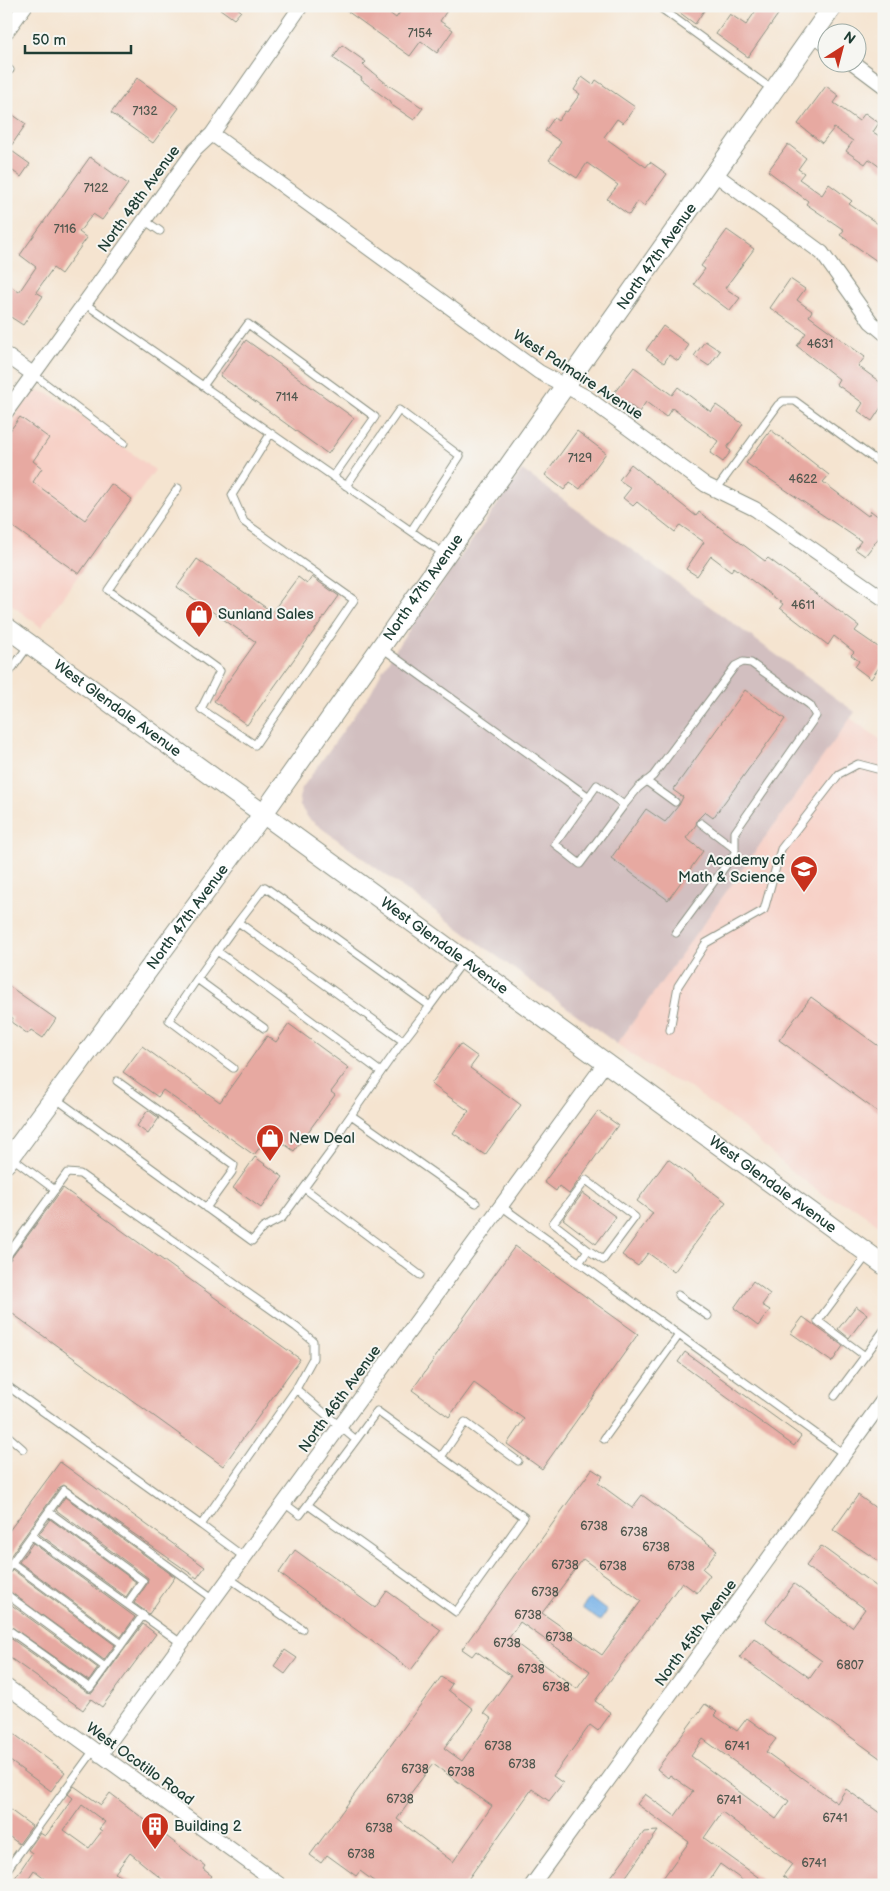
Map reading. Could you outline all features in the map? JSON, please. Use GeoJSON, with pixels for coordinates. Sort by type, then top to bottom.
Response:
{"type":"FeatureCollection","features":[{"type":"Feature","properties":{"kind":"street"},"geometry":{"type":"LineString","coordinates":[[6,32],[24,6]]}},
{"type":"Feature","properties":{"kind":"street","name":"North 48th Avenue"},"geometry":{"type":"LineString","coordinates":[[6,412],[195,150],[212,134],[301,6]]}},
{"type":"Feature","properties":{"kind":"street","name":"North 47th Avenue"},"geometry":{"type":"LineString","coordinates":[[827,22],[833,6]]}},
{"type":"Feature","properties":{"kind":"street","name":"North 47th Avenue"},"geometry":{"type":"LineString","coordinates":[[8,1160],[263,814],[444,554],[774,91],[818,43]]}},
{"type":"Feature","properties":{"kind":"street"},"geometry":{"type":"LineString","coordinates":[[865,72],[884,86]]}},
{"type":"Feature","properties":{"kind":"street","name":"West Palmaire Avenue"},"geometry":{"type":"LineString","coordinates":[[212,134],[539,372],[586,396],[716,490],[755,510],[884,599]]}},
{"type":"Feature","properties":{"kind":"street"},"geometry":{"type":"LineString","coordinates":[[715,174],[822,253],[871,322],[884,333]]}},
{"type":"Feature","properties":{"kind":"street"},"geometry":{"type":"LineString","coordinates":[[6,355],[33,374]]}},
{"type":"Feature","properties":{"kind":"street","name":"West Glendale Avenue"},"geometry":{"type":"LineString","coordinates":[[6,627],[884,1265]]}},
{"type":"Feature","properties":{"kind":"street","name":"North 46th Avenue"},"geometry":{"type":"LineString","coordinates":[[97,1752],[214,1599],[606,1062]]}},
{"type":"Feature","properties":{"kind":"street","name":"North 45th Avenue"},"geometry":{"type":"LineString","coordinates":[[532,1885],[884,1399]]}},
{"type":"Feature","properties":{"kind":"street","name":"West Ocotillo Road"},"geometry":{"type":"LineString","coordinates":[[6,1686],[280,1885]]}},
{"type":"Feature","properties":{"kind":"lane"},"geometry":{"type":"LineString","coordinates":[[658,6],[774,91]]}},
{"type":"Feature","properties":{"kind":"lane"},"geometry":{"type":"LineString","coordinates":[[144,220],[160,231]]}},
{"type":"Feature","properties":{"kind":"lane"},"geometry":{"type":"LineString","coordinates":[[84,303],[444,554]]}},
{"type":"Feature","properties":{"kind":"lane"},"geometry":{"type":"LineString","coordinates":[[203,386],[248,324],[375,418],[333,476]]}},
{"type":"Feature","properties":{"kind":"lane"},"geometry":{"type":"LineString","coordinates":[[33,374],[124,442]]}},
{"type":"Feature","properties":{"kind":"lane"},"geometry":{"type":"LineString","coordinates":[[716,490],[778,405],[789,400],[795,401],[884,466]]}},
{"type":"Feature","properties":{"kind":"lane"},"geometry":{"type":"LineString","coordinates":[[346,486],[399,410],[460,456],[411,531]]}},
{"type":"Feature","properties":{"kind":"lane"},"geometry":{"type":"LineString","coordinates":[[178,488],[108,590],[220,671],[201,709],[255,745],[354,600],[244,522],[232,494],[271,433]]}},
{"type":"Feature","properties":{"kind":"lane"},"geometry":{"type":"LineString","coordinates":[[6,677],[30,644]]}},
{"type":"Feature","properties":{"kind":"lane"},"geometry":{"type":"LineString","coordinates":[[380,646],[589,797]]}},
{"type":"Feature","properties":{"kind":"lane"},"geometry":{"type":"LineString","coordinates":[[624,804],[597,785],[555,844],[580,864],[624,804],[653,776],[735,666],[743,662],[751,663],[810,705],[816,716],[735,832],[735,853],[676,932]]}},
{"type":"Feature","properties":{"kind":"lane"},"geometry":{"type":"LineString","coordinates":[[670,1030],[678,986],[706,944],[764,910],[780,849],[839,774],[858,764],[876,769]]}},
{"type":"Feature","properties":{"kind":"lane"},"geometry":{"type":"LineString","coordinates":[[646,781],[675,802]]}},
{"type":"Feature","properties":{"kind":"lane"},"geometry":{"type":"LineString","coordinates":[[701,822],[735,849]]}},
{"type":"Feature","properties":{"kind":"lane"},"geometry":{"type":"LineString","coordinates":[[233,1068],[169,1020],[265,886],[430,1006]]}},
{"type":"Feature","properties":{"kind":"lane"},"geometry":{"type":"LineString","coordinates":[[238,922],[403,1041]]}},
{"type":"Feature","properties":{"kind":"lane"},"geometry":{"type":"LineString","coordinates":[[217,951],[381,1072]]}},
{"type":"Feature","properties":{"kind":"lane"},"geometry":{"type":"LineString","coordinates":[[54,1098],[252,1241],[263,1228],[282,1218],[337,1143],[342,1128],[381,1072],[464,960]]}},
{"type":"Feature","properties":{"kind":"lane"},"geometry":{"type":"LineString","coordinates":[[197,979],[264,1028]]}},
{"type":"Feature","properties":{"kind":"lane"},"geometry":{"type":"LineString","coordinates":[[117,1081],[234,1165],[232,1172],[206,1208]]}},
{"type":"Feature","properties":{"kind":"lane"},"geometry":{"type":"LineString","coordinates":[[351,1115],[476,1203]]}},
{"type":"Feature","properties":{"kind":"lane"},"geometry":{"type":"LineString","coordinates":[[8,1160],[55,1190]]}},
{"type":"Feature","properties":{"kind":"lane"},"geometry":{"type":"LineString","coordinates":[[6,1257],[66,1173],[80,1174],[313,1341],[312,1358],[296,1389],[201,1525]]}},
{"type":"Feature","properties":{"kind":"lane"},"geometry":{"type":"LineString","coordinates":[[586,1180],[635,1217],[603,1260],[588,1250],[553,1223],[586,1180]]}},
{"type":"Feature","properties":{"kind":"lane"},"geometry":{"type":"LineString","coordinates":[[304,1188],[420,1275]]}},
{"type":"Feature","properties":{"kind":"lane"},"geometry":{"type":"LineString","coordinates":[[500,1206],[844,1454]]}},
{"type":"Feature","properties":{"kind":"lane"},"geometry":{"type":"LineString","coordinates":[[579,1263],[588,1250]]}},
{"type":"Feature","properties":{"kind":"lane"},"geometry":{"type":"LineString","coordinates":[[865,1356],[818,1321],[868,1254]]}},
{"type":"Feature","properties":{"kind":"lane"},"geometry":{"type":"LineString","coordinates":[[678,1295],[708,1316]]}},
{"type":"Feature","properties":{"kind":"lane"},"geometry":{"type":"LineString","coordinates":[[835,1396],[884,1330]]}},
{"type":"Feature","properties":{"kind":"lane"},"geometry":{"type":"LineString","coordinates":[[604,1439],[679,1335]]}},
{"type":"Feature","properties":{"kind":"lane"},"geometry":{"type":"LineString","coordinates":[[6,1385],[244,1557]]}},
{"type":"Feature","properties":{"kind":"lane"},"geometry":{"type":"LineString","coordinates":[[296,1389],[338,1428],[356,1440]]}},
{"type":"Feature","properties":{"kind":"lane"},"geometry":{"type":"LineString","coordinates":[[284,1503],[300,1515],[377,1411],[524,1517],[456,1612],[308,1505]]}},
{"type":"Feature","properties":{"kind":"lane"},"geometry":{"type":"LineString","coordinates":[[441,1457],[465,1422],[518,1461]]}},
{"type":"Feature","properties":{"kind":"lane"},"geometry":{"type":"LineString","coordinates":[[6,1434],[23,1449]]}},
{"type":"Feature","properties":{"kind":"lane"},"geometry":{"type":"LineString","coordinates":[[6,1571],[64,1490],[214,1599]]}},
{"type":"Feature","properties":{"kind":"lane"},"geometry":{"type":"LineString","coordinates":[[49,1512],[143,1582],[127,1604]]}},
{"type":"Feature","properties":{"kind":"lane"},"geometry":{"type":"LineString","coordinates":[[32,1536],[181,1643]]}},
{"type":"Feature","properties":{"kind":"lane"},"geometry":{"type":"LineString","coordinates":[[12,1564],[122,1644]]}},
{"type":"Feature","properties":{"kind":"lane"},"geometry":{"type":"LineString","coordinates":[[229,1578],[302,1629]]}},
{"type":"Feature","properties":{"kind":"lane"},"geometry":{"type":"LineString","coordinates":[[6,1594],[106,1667]]}},
{"type":"Feature","properties":{"kind":"lane"},"geometry":{"type":"LineString","coordinates":[[6,1628],[90,1688],[142,1615]]}},
{"type":"Feature","properties":{"kind":"lane","name":"North 46th Avenue"},"geometry":{"type":"LineString","coordinates":[[6,1871],[97,1752]]}},
{"type":"Feature","properties":{"kind":"shaded area"},"geometry":{"type":"Polygon","coordinates":[[[41,391],[53,396],[155,470],[41,627],[6,601],[6,429],[29,396],[41,391]]]}},
{"type":"Feature","properties":{"kind":"shaded area"},"geometry":{"type":"Polygon","coordinates":[[[522,470],[855,712],[617,1044],[309,819],[300,806],[299,798],[302,788],[371,692],[405,635],[522,470]]]}},
{"type":"Feature","properties":{"kind":"shaded area","name":"Academy of Math & Science"},"geometry":{"type":"Polygon","coordinates":[[[850,718],[884,742],[884,1229],[856,1208],[824,1195],[790,1170],[743,1127],[686,1085],[663,1076],[617,1044],[850,718]]]}},
{"type":"Feature","properties":{"kind":"water"},"geometry":{"type":"Polygon","coordinates":[[[590,1598],[607,1611],[600,1621],[582,1608],[590,1598]]]}},
{"type":"Feature","properties":{"kind":"building"},"geometry":{"type":"Polygon","coordinates":[[[216,6],[235,6],[241,11],[234,19],[216,6]]]}},
{"type":"Feature","properties":{"kind":"building"},"geometry":{"type":"Polygon","coordinates":[[[340,6],[380,6],[396,18],[404,6],[450,6],[440,21],[453,30],[437,53],[421,41],[410,56],[340,6]]]}},
{"type":"Feature","properties":{"kind":"building"},"geometry":{"type":"Polygon","coordinates":[[[671,6],[707,6],[695,24],[671,6]]]}},
{"type":"Feature","properties":{"kind":"building"},"geometry":{"type":"Polygon","coordinates":[[[759,6],[784,6],[748,57],[716,34],[730,14],[746,25],[759,6]]]}},
{"type":"Feature","properties":{"kind":"building"},"geometry":{"type":"Polygon","coordinates":[[[342,45],[366,62],[363,65],[387,84],[423,108],[414,120],[390,104],[391,102],[361,80],[362,78],[333,58],[342,45]]]}},
{"type":"Feature","properties":{"kind":"building"},"geometry":{"type":"Polygon","coordinates":[[[582,77],[593,85],[596,80],[635,107],[623,123],[617,119],[604,137],[646,167],[650,162],[667,174],[644,206],[638,201],[629,215],[607,199],[618,185],[587,163],[577,178],[549,160],[561,142],[545,131],[554,118],[558,121],[565,111],[567,112],[580,94],[574,90],[582,77]]]}},
{"type":"Feature","properties":{"kind":"building"},"geometry":{"type":"Polygon","coordinates":[[[137,78],[179,108],[153,143],[111,113],[137,78]]]}},
{"type":"Feature","properties":{"kind":"building"},"geometry":{"type":"Polygon","coordinates":[[[826,86],[839,96],[834,103],[859,121],[865,113],[879,123],[873,132],[884,139],[884,170],[869,159],[865,164],[846,151],[853,141],[834,128],[822,143],[798,124],[826,86]]]}},
{"type":"Feature","properties":{"kind":"building"},"geometry":{"type":"Polygon","coordinates":[[[6,110],[26,124],[9,149],[30,164],[21,177],[6,166],[6,110]]]}},
{"type":"Feature","properties":{"kind":"building"},"geometry":{"type":"Polygon","coordinates":[[[788,144],[806,158],[798,169],[804,173],[799,179],[822,195],[829,184],[852,201],[849,204],[884,228],[884,266],[840,235],[844,230],[806,204],[808,201],[768,171],[788,144]]]}},
{"type":"Feature","properties":{"kind":"building"},"geometry":{"type":"Polygon","coordinates":[[[90,157],[128,184],[102,220],[93,214],[79,232],[87,238],[61,274],[53,268],[36,292],[43,296],[23,325],[6,314],[6,283],[19,292],[36,267],[20,255],[90,157]]]}},
{"type":"Feature","properties":{"kind":"building"},"geometry":{"type":"Polygon","coordinates":[[[727,230],[754,249],[725,288],[740,298],[730,311],[694,284],[705,269],[701,266],[727,230]]]}},
{"type":"Feature","properties":{"kind":"building"},"geometry":{"type":"Polygon","coordinates":[[[790,279],[805,289],[797,300],[812,311],[809,316],[865,357],[858,366],[884,385],[884,403],[872,421],[858,411],[863,403],[836,384],[839,379],[797,346],[806,333],[770,308],[790,279]]]}},
{"type":"Feature","properties":{"kind":"building"},"geometry":{"type":"Polygon","coordinates":[[[663,326],[689,345],[678,361],[669,355],[664,363],[646,350],[663,326]]]}},
{"type":"Feature","properties":{"kind":"building"},"geometry":{"type":"Polygon","coordinates":[[[246,340],[354,418],[328,454],[220,376],[246,340]]]}},
{"type":"Feature","properties":{"kind":"building"},"geometry":{"type":"Polygon","coordinates":[[[705,341],[720,351],[709,366],[694,356],[705,341]]]}},
{"type":"Feature","properties":{"kind":"building"},"geometry":{"type":"Polygon","coordinates":[[[634,367],[672,395],[678,387],[711,412],[716,405],[743,424],[727,448],[731,451],[723,462],[710,453],[718,441],[672,408],[666,417],[646,402],[639,412],[614,393],[634,367]]]}},
{"type":"Feature","properties":{"kind":"building"},"geometry":{"type":"Polygon","coordinates":[[[20,417],[49,438],[33,461],[42,468],[33,482],[85,520],[111,484],[132,499],[79,574],[6,522],[6,436],[20,417]]]}},
{"type":"Feature","properties":{"kind":"building"},"geometry":{"type":"Polygon","coordinates":[[[771,430],[829,475],[823,482],[868,516],[871,511],[884,521],[884,531],[865,556],[855,549],[861,541],[746,463],[771,430]]]}},
{"type":"Feature","properties":{"kind":"building"},"geometry":{"type":"Polygon","coordinates":[[[577,431],[606,453],[580,489],[570,482],[564,490],[545,475],[577,431]]]}},
{"type":"Feature","properties":{"kind":"building"},"geometry":{"type":"Polygon","coordinates":[[[631,464],[696,516],[699,512],[765,561],[768,558],[859,626],[855,631],[884,651],[884,660],[871,679],[855,667],[859,661],[851,655],[854,652],[834,636],[828,645],[780,608],[783,604],[734,567],[731,571],[711,556],[697,576],[686,569],[704,542],[680,525],[675,532],[637,502],[633,506],[623,498],[631,488],[619,480],[631,464]]]}},
{"type":"Feature","properties":{"kind":"building"},"geometry":{"type":"Polygon","coordinates":[[[197,559],[272,612],[298,577],[307,584],[312,577],[339,596],[247,725],[214,701],[256,642],[177,587],[197,559]]]}},
{"type":"Feature","properties":{"kind":"building"},"geometry":{"type":"Polygon","coordinates":[[[745,690],[785,719],[713,818],[705,812],[697,820],[696,825],[686,838],[703,851],[668,900],[611,858],[646,809],[665,822],[679,805],[683,797],[673,790],[745,690]]]}},
{"type":"Feature","properties":{"kind":"building"},"geometry":{"type":"Polygon","coordinates":[[[6,984],[56,1019],[43,1038],[31,1030],[28,1034],[11,1022],[13,1018],[6,1013],[6,984]]]}},
{"type":"Feature","properties":{"kind":"building"},"geometry":{"type":"Polygon","coordinates":[[[811,997],[884,1050],[884,1104],[878,1112],[779,1040],[811,997]]]}},
{"type":"Feature","properties":{"kind":"building"},"geometry":{"type":"Polygon","coordinates":[[[289,1024],[349,1068],[331,1092],[335,1095],[294,1151],[270,1134],[254,1155],[163,1090],[158,1097],[123,1072],[142,1046],[220,1102],[267,1036],[276,1042],[289,1024]]]}},
{"type":"Feature","properties":{"kind":"building"},"geometry":{"type":"Polygon","coordinates":[[[460,1044],[478,1057],[470,1068],[521,1105],[485,1155],[453,1133],[469,1111],[431,1084],[460,1044]]]}},
{"type":"Feature","properties":{"kind":"building"},"geometry":{"type":"Polygon","coordinates":[[[148,1110],[159,1118],[148,1134],[137,1126],[148,1110]]]}},
{"type":"Feature","properties":{"kind":"building"},"geometry":{"type":"Polygon","coordinates":[[[598,1111],[618,1125],[569,1194],[559,1186],[556,1191],[544,1182],[598,1111]]]}},
{"type":"Feature","properties":{"kind":"building"},"geometry":{"type":"Polygon","coordinates":[[[255,1157],[283,1177],[261,1208],[233,1188],[255,1157]]]}},
{"type":"Feature","properties":{"kind":"building"},"geometry":{"type":"Polygon","coordinates":[[[668,1159],[726,1202],[674,1272],[648,1253],[638,1266],[622,1255],[653,1213],[637,1201],[668,1159]]]}},
{"type":"Feature","properties":{"kind":"building"},"geometry":{"type":"Polygon","coordinates":[[[63,1188],[300,1359],[223,1466],[6,1309],[6,1265],[63,1188]]]}},
{"type":"Feature","properties":{"kind":"building"},"geometry":{"type":"Polygon","coordinates":[[[583,1193],[616,1217],[596,1244],[563,1219],[583,1193]]]}},
{"type":"Feature","properties":{"kind":"building"},"geometry":{"type":"Polygon","coordinates":[[[515,1246],[638,1334],[542,1469],[507,1444],[524,1419],[474,1383],[449,1417],[412,1390],[515,1246]]]}},
{"type":"Feature","properties":{"kind":"building"},"geometry":{"type":"Polygon","coordinates":[[[753,1281],[770,1294],[762,1305],[770,1310],[758,1326],[734,1308],[753,1281]]]}},
{"type":"Feature","properties":{"kind":"building"},"geometry":{"type":"Polygon","coordinates":[[[856,1306],[867,1314],[849,1338],[838,1329],[856,1306]]]}},
{"type":"Feature","properties":{"kind":"building"},"geometry":{"type":"Polygon","coordinates":[[[803,1317],[843,1346],[832,1362],[791,1333],[803,1317]]]}},
{"type":"Feature","properties":{"kind":"building"},"geometry":{"type":"Polygon","coordinates":[[[685,1352],[801,1436],[794,1446],[678,1362],[685,1352]]]}},
{"type":"Feature","properties":{"kind":"building"},"geometry":{"type":"Polygon","coordinates":[[[60,1462],[205,1567],[197,1578],[64,1485],[60,1487],[6,1562],[6,1535],[60,1462]]]}},
{"type":"Feature","properties":{"kind":"building"},"geometry":{"type":"Polygon","coordinates":[[[592,1469],[603,1476],[598,1483],[632,1508],[642,1495],[717,1550],[703,1569],[710,1575],[697,1593],[682,1582],[595,1701],[611,1713],[598,1731],[590,1725],[553,1776],[563,1783],[549,1801],[532,1789],[464,1885],[379,1885],[360,1871],[356,1876],[327,1855],[321,1863],[310,1855],[441,1677],[452,1684],[448,1690],[473,1709],[444,1748],[462,1761],[492,1719],[484,1713],[511,1676],[476,1651],[472,1656],[462,1649],[592,1469]],[[583,1559],[542,1613],[602,1655],[641,1601],[583,1559]],[[520,1622],[509,1638],[577,1689],[590,1671],[520,1622]],[[433,1764],[407,1798],[410,1801],[397,1819],[453,1862],[492,1806],[433,1764]]]}},
{"type":"Feature","properties":{"kind":"building"},"geometry":{"type":"Polygon","coordinates":[[[858,1495],[884,1514],[884,1565],[833,1530],[858,1495]]]}},
{"type":"Feature","properties":{"kind":"building"},"geometry":{"type":"Polygon","coordinates":[[[65,1497],[175,1577],[149,1614],[134,1603],[147,1584],[148,1578],[56,1510],[65,1497]]]}},
{"type":"Feature","properties":{"kind":"building"},"geometry":{"type":"Polygon","coordinates":[[[50,1519],[136,1582],[126,1597],[39,1534],[50,1519]]]}},
{"type":"Feature","properties":{"kind":"building"},"geometry":{"type":"Polygon","coordinates":[[[33,1543],[135,1617],[121,1637],[19,1562],[33,1543]]]}},
{"type":"Feature","properties":{"kind":"building"},"geometry":{"type":"Polygon","coordinates":[[[821,1546],[884,1592],[884,1761],[740,1657],[754,1638],[810,1678],[822,1661],[766,1621],[794,1584],[852,1627],[865,1609],[806,1566],[821,1546]]]}},
{"type":"Feature","properties":{"kind":"building"},"geometry":{"type":"Polygon","coordinates":[[[295,1550],[375,1608],[387,1591],[441,1630],[411,1670],[279,1573],[295,1550]]]}},
{"type":"Feature","properties":{"kind":"building"},"geometry":{"type":"Polygon","coordinates":[[[13,1570],[115,1645],[104,1660],[6,1589],[6,1576],[13,1570]]]}},
{"type":"Feature","properties":{"kind":"building"},"geometry":{"type":"Polygon","coordinates":[[[6,1601],[98,1668],[89,1681],[6,1623],[6,1601]]]}},
{"type":"Feature","properties":{"kind":"building"},"geometry":{"type":"Polygon","coordinates":[[[143,1624],[156,1634],[102,1707],[91,1699],[83,1710],[6,1655],[6,1635],[87,1692],[92,1693],[143,1624]]]}},
{"type":"Feature","properties":{"kind":"building"},"geometry":{"type":"Polygon","coordinates":[[[285,1650],[297,1658],[285,1674],[274,1666],[285,1650]]]}},
{"type":"Feature","properties":{"kind":"building"},"geometry":{"type":"Polygon","coordinates":[[[705,1704],[717,1712],[714,1715],[737,1731],[747,1718],[776,1739],[766,1752],[837,1803],[846,1789],[884,1816],[884,1885],[795,1885],[783,1876],[792,1864],[722,1812],[704,1838],[769,1885],[749,1885],[720,1864],[706,1885],[658,1885],[689,1842],[637,1804],[645,1794],[675,1816],[693,1791],[670,1775],[668,1778],[657,1769],[705,1704]],[[703,1739],[691,1756],[776,1819],[789,1801],[703,1739]]]}},
{"type":"Feature","properties":{"kind":"building"},"geometry":{"type":"Polygon","coordinates":[[[6,1728],[65,1772],[51,1791],[6,1758],[6,1728]]]}},
{"type":"Feature","properties":{"kind":"building"},"geometry":{"type":"Polygon","coordinates":[[[74,1786],[101,1805],[110,1793],[205,1866],[203,1869],[212,1876],[205,1885],[169,1885],[130,1853],[115,1873],[137,1885],[54,1885],[34,1870],[24,1885],[10,1885],[32,1853],[28,1850],[40,1833],[45,1836],[47,1834],[73,1798],[68,1794],[74,1786]],[[82,1805],[64,1830],[89,1848],[102,1831],[99,1829],[105,1822],[82,1805]]]}},
{"type":"Feature","properties":{"kind":"building"},"geometry":{"type":"Polygon","coordinates":[[[6,1807],[32,1826],[19,1844],[6,1834],[6,1807]]]}},
{"type":"Feature","properties":{"kind":"building"},"geometry":{"type":"Polygon","coordinates":[[[658,1831],[620,1885],[605,1885],[644,1832],[658,1831]]]}},
{"type":"Feature","properties":{"kind":"place","name":"Sunland Sales"},"geometry":{"type":"Point","coordinates":[199,638]}},
{"type":"Feature","properties":{"kind":"place","name":"Academy of Math & Science"},"geometry":{"type":"Point","coordinates":[804,893]}},
{"type":"Feature","properties":{"kind":"place","name":"New Deal"},"geometry":{"type":"Point","coordinates":[270,1162]}},
{"type":"Feature","properties":{"kind":"place","name":"Building 2"},"geometry":{"type":"Point","coordinates":[155,1850]}}]}
